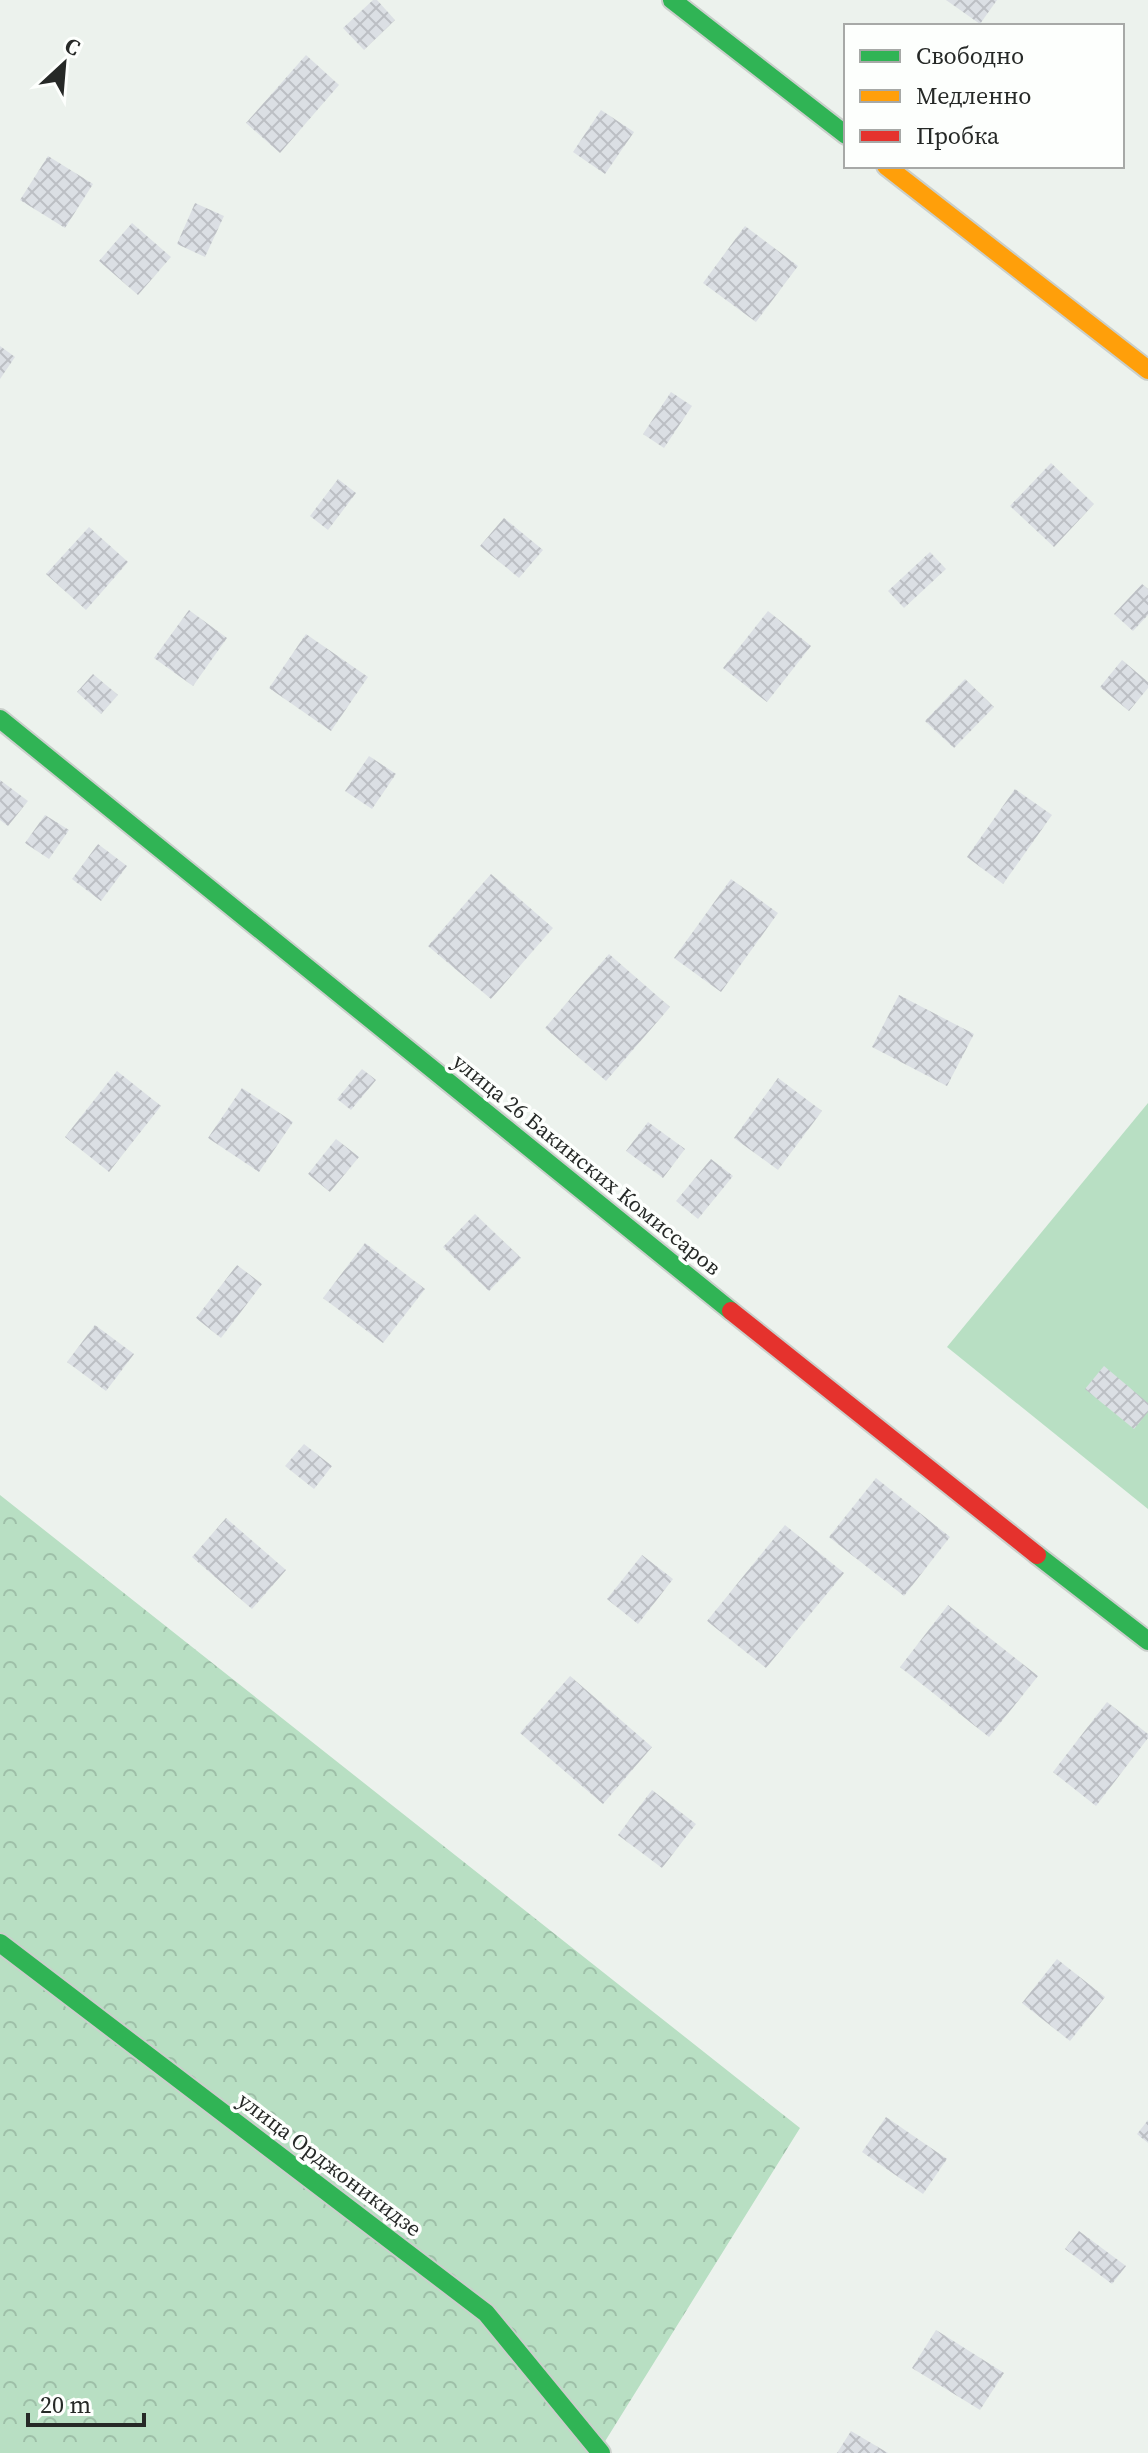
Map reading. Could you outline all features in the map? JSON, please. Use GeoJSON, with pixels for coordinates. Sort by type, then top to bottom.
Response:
{"type":"FeatureCollection","features":[{"type":"Feature","properties":{"kind":"street"},"geometry":{"type":"LineString","coordinates":[[672,0],[844,133]]}},
{"type":"Feature","properties":{"kind":"street"},"geometry":{"type":"LineString","coordinates":[[889,168],[1148,370]]}},
{"type":"Feature","properties":{"kind":"street","name":"улица 26 Бакинских Комиссаров"},"geometry":{"type":"LineString","coordinates":[[0,719],[884,1436],[1148,1641]]}},
{"type":"Feature","properties":{"kind":"street","name":"улица Орджоникидзе"},"geometry":{"type":"LineString","coordinates":[[0,1943],[486,2313],[601,2453]]}},
{"type":"Feature","properties":{"kind":"green space"},"geometry":{"type":"Polygon","coordinates":[[[1148,1103],[1148,1509],[947,1347],[1148,1103]]]}},
{"type":"Feature","properties":{"kind":"green space"},"geometry":{"type":"Polygon","coordinates":[[[0,1495],[800,2128],[599,2451],[601,2453],[0,2453],[0,1495]]]}},
{"type":"Feature","properties":{"kind":"building"},"geometry":{"type":"Polygon","coordinates":[[[373,0],[377,0],[395,20],[364,50],[343,28],[373,0]]]}},
{"type":"Feature","properties":{"kind":"building"},"geometry":{"type":"Polygon","coordinates":[[[946,0],[997,0],[980,24],[946,0]]]}},
{"type":"Feature","properties":{"kind":"building"},"geometry":{"type":"Polygon","coordinates":[[[306,55],[339,85],[280,153],[246,123],[306,55]]]}},
{"type":"Feature","properties":{"kind":"building"},"geometry":{"type":"Polygon","coordinates":[[[601,110],[634,132],[605,174],[573,152],[601,110]]]}},
{"type":"Feature","properties":{"kind":"building"},"geometry":{"type":"Polygon","coordinates":[[[48,156],[93,184],[65,228],[20,200],[48,156]]]}},
{"type":"Feature","properties":{"kind":"building"},"geometry":{"type":"Polygon","coordinates":[[[195,203],[224,216],[205,257],[177,244],[195,203]]]}},
{"type":"Feature","properties":{"kind":"building"},"geometry":{"type":"Polygon","coordinates":[[[132,223],[171,257],[138,295],[99,261],[132,223]]]}},
{"type":"Feature","properties":{"kind":"building"},"geometry":{"type":"Polygon","coordinates":[[[745,226],[798,266],[756,322],[703,283],[745,226]]]}},
{"type":"Feature","properties":{"kind":"building"},"geometry":{"type":"Polygon","coordinates":[[[0,346],[15,357],[0,379],[0,346]]]}},
{"type":"Feature","properties":{"kind":"building"},"geometry":{"type":"Polygon","coordinates":[[[671,392],[692,406],[664,448],[643,434],[671,392]]]}},
{"type":"Feature","properties":{"kind":"building"},"geometry":{"type":"Polygon","coordinates":[[[1051,463],[1094,504],[1054,547],[1010,506],[1051,463]]]}},
{"type":"Feature","properties":{"kind":"building"},"geometry":{"type":"Polygon","coordinates":[[[338,479],[356,493],[328,530],[310,516],[338,479]]]}},
{"type":"Feature","properties":{"kind":"building"},"geometry":{"type":"Polygon","coordinates":[[[504,518],[543,550],[519,578],[480,546],[504,518]]]}},
{"type":"Feature","properties":{"kind":"building"},"geometry":{"type":"Polygon","coordinates":[[[89,527],[128,562],[86,610],[46,574],[89,527]]]}},
{"type":"Feature","properties":{"kind":"building"},"geometry":{"type":"Polygon","coordinates":[[[930,552],[946,569],[904,608],[888,591],[930,552]]]}},
{"type":"Feature","properties":{"kind":"building"},"geometry":{"type":"Polygon","coordinates":[[[1142,584],[1148,589],[1148,615],[1133,631],[1114,614],[1142,584]]]}},
{"type":"Feature","properties":{"kind":"building"},"geometry":{"type":"Polygon","coordinates":[[[189,610],[227,638],[193,686],[154,658],[189,610]]]}},
{"type":"Feature","properties":{"kind":"building"},"geometry":{"type":"Polygon","coordinates":[[[768,611],[811,646],[767,702],[723,668],[768,611]]]}},
{"type":"Feature","properties":{"kind":"building"},"geometry":{"type":"Polygon","coordinates":[[[306,634],[368,677],[331,731],[269,688],[306,634]]]}},
{"type":"Feature","properties":{"kind":"building"},"geometry":{"type":"Polygon","coordinates":[[[1122,660],[1148,682],[1148,688],[1129,711],[1100,687],[1122,660]]]}},
{"type":"Feature","properties":{"kind":"building"},"geometry":{"type":"Polygon","coordinates":[[[93,674],[118,695],[101,714],[77,692],[93,674]]]}},
{"type":"Feature","properties":{"kind":"building"},"geometry":{"type":"Polygon","coordinates":[[[965,679],[994,707],[954,748],[925,721],[965,679]]]}},
{"type":"Feature","properties":{"kind":"building"},"geometry":{"type":"Polygon","coordinates":[[[369,756],[396,774],[372,809],[345,791],[369,756]]]}},
{"type":"Feature","properties":{"kind":"building"},"geometry":{"type":"Polygon","coordinates":[[[0,780],[28,801],[8,826],[0,820],[0,780]]]}},
{"type":"Feature","properties":{"kind":"building"},"geometry":{"type":"Polygon","coordinates":[[[1015,789],[1052,815],[1003,884],[967,857],[1015,789]]]}},
{"type":"Feature","properties":{"kind":"building"},"geometry":{"type":"Polygon","coordinates":[[[45,815],[69,830],[49,859],[25,843],[45,815]]]}},
{"type":"Feature","properties":{"kind":"building"},"geometry":{"type":"Polygon","coordinates":[[[98,844],[127,866],[101,901],[72,879],[98,844]]]}},
{"type":"Feature","properties":{"kind":"building"},"geometry":{"type":"Polygon","coordinates":[[[491,874],[553,928],[491,999],[428,946],[491,874]]]}},
{"type":"Feature","properties":{"kind":"building"},"geometry":{"type":"Polygon","coordinates":[[[731,879],[778,913],[721,992],[674,958],[731,879]]]}},
{"type":"Feature","properties":{"kind":"building"},"geometry":{"type":"Polygon","coordinates":[[[609,954],[670,1007],[606,1081],[545,1028],[609,954]]]}},
{"type":"Feature","properties":{"kind":"building"},"geometry":{"type":"Polygon","coordinates":[[[899,995],[974,1034],[947,1086],[872,1047],[899,995]]]}},
{"type":"Feature","properties":{"kind":"building"},"geometry":{"type":"Polygon","coordinates":[[[362,1069],[376,1080],[351,1110],[337,1099],[362,1069]]]}},
{"type":"Feature","properties":{"kind":"building"},"geometry":{"type":"Polygon","coordinates":[[[117,1071],[161,1106],[109,1172],[65,1137],[117,1071]]]}},
{"type":"Feature","properties":{"kind":"building"},"geometry":{"type":"Polygon","coordinates":[[[778,1078],[822,1111],[778,1170],[734,1138],[778,1078]]]}},
{"type":"Feature","properties":{"kind":"building"},"geometry":{"type":"Polygon","coordinates":[[[242,1088],[293,1122],[259,1172],[208,1138],[242,1088]]]}},
{"type":"Feature","properties":{"kind":"building"},"geometry":{"type":"Polygon","coordinates":[[[648,1122],[685,1149],[663,1178],[626,1151],[648,1122]]]}},
{"type":"Feature","properties":{"kind":"building"},"geometry":{"type":"Polygon","coordinates":[[[336,1139],[359,1157],[330,1192],[308,1174],[336,1139]]]}},
{"type":"Feature","properties":{"kind":"building"},"geometry":{"type":"Polygon","coordinates":[[[711,1159],[733,1176],[698,1219],[676,1201],[711,1159]]]}},
{"type":"Feature","properties":{"kind":"building"},"geometry":{"type":"Polygon","coordinates":[[[475,1214],[521,1258],[489,1291],[443,1247],[475,1214]]]}},
{"type":"Feature","properties":{"kind":"building"},"geometry":{"type":"Polygon","coordinates":[[[365,1243],[425,1289],[383,1343],[323,1298],[365,1243]]]}},
{"type":"Feature","properties":{"kind":"building"},"geometry":{"type":"Polygon","coordinates":[[[237,1265],[262,1284],[221,1338],[196,1318],[237,1265]]]}},
{"type":"Feature","properties":{"kind":"building"},"geometry":{"type":"Polygon","coordinates":[[[95,1325],[134,1354],[106,1391],[67,1362],[95,1325]]]}},
{"type":"Feature","properties":{"kind":"building"},"geometry":{"type":"Polygon","coordinates":[[[1104,1366],[1148,1403],[1148,1412],[1134,1429],[1085,1389],[1104,1366]]]}},
{"type":"Feature","properties":{"kind":"building"},"geometry":{"type":"Polygon","coordinates":[[[304,1444],[332,1466],[314,1489],[285,1466],[304,1444]]]}},
{"type":"Feature","properties":{"kind":"building"},"geometry":{"type":"Polygon","coordinates":[[[876,1478],[950,1537],[904,1596],[829,1537],[876,1478]]]}},
{"type":"Feature","properties":{"kind":"building"},"geometry":{"type":"Polygon","coordinates":[[[226,1518],[286,1570],[252,1609],[192,1557],[226,1518]]]}},
{"type":"Feature","properties":{"kind":"building"},"geometry":{"type":"Polygon","coordinates":[[[785,1525],[844,1573],[766,1668],[707,1621],[785,1525]]]}},
{"type":"Feature","properties":{"kind":"building"},"geometry":{"type":"Polygon","coordinates":[[[642,1555],[673,1579],[638,1624],[607,1599],[642,1555]]]}},
{"type":"Feature","properties":{"kind":"building"},"geometry":{"type":"Polygon","coordinates":[[[948,1605],[1038,1676],[989,1737],[900,1667],[948,1605]]]}},
{"type":"Feature","properties":{"kind":"building"},"geometry":{"type":"Polygon","coordinates":[[[570,1676],[652,1747],[603,1804],[520,1733],[570,1676]]]}},
{"type":"Feature","properties":{"kind":"building"},"geometry":{"type":"Polygon","coordinates":[[[1107,1702],[1148,1734],[1148,1738],[1096,1806],[1053,1772],[1107,1702]]]}},
{"type":"Feature","properties":{"kind":"building"},"geometry":{"type":"Polygon","coordinates":[[[652,1790],[696,1824],[662,1868],[618,1835],[652,1790]]]}},
{"type":"Feature","properties":{"kind":"building"},"geometry":{"type":"Polygon","coordinates":[[[1057,1959],[1105,1997],[1070,2041],[1022,2003],[1057,1959]]]}},
{"type":"Feature","properties":{"kind":"building"},"geometry":{"type":"Polygon","coordinates":[[[886,2117],[947,2159],[923,2194],[862,2152],[886,2117]]]}},
{"type":"Feature","properties":{"kind":"building"},"geometry":{"type":"Polygon","coordinates":[[[1148,2120],[1148,2143],[1137,2134],[1148,2120]]]}},
{"type":"Feature","properties":{"kind":"building"},"geometry":{"type":"Polygon","coordinates":[[[1079,2231],[1126,2266],[1112,2284],[1065,2249],[1079,2231]]]}},
{"type":"Feature","properties":{"kind":"building"},"geometry":{"type":"Polygon","coordinates":[[[936,2330],[1004,2373],[980,2410],[912,2368],[936,2330]]]}},
{"type":"Feature","properties":{"kind":"building"},"geometry":{"type":"Polygon","coordinates":[[[851,2431],[888,2453],[837,2453],[851,2431]]]}},
{"type":"Feature","properties":{"kind":"traffic: fast"},"geometry":{"type":"LineString","coordinates":[[672,0],[844,133]]}},
{"type":"Feature","properties":{"kind":"traffic: fast"},"geometry":{"type":"LineString","coordinates":[[0,719],[731,1311]]}},
{"type":"Feature","properties":{"kind":"traffic: fast"},"geometry":{"type":"LineString","coordinates":[[1037,1555],[1148,1641]]}},
{"type":"Feature","properties":{"kind":"traffic: fast"},"geometry":{"type":"LineString","coordinates":[[0,1943],[486,2313],[601,2453]]}},
{"type":"Feature","properties":{"kind":"traffic: slow"},"geometry":{"type":"LineString","coordinates":[[889,168],[1148,370]]}},
{"type":"Feature","properties":{"kind":"traffic: jam"},"geometry":{"type":"LineString","coordinates":[[731,1311],[1037,1555]]}}]}
